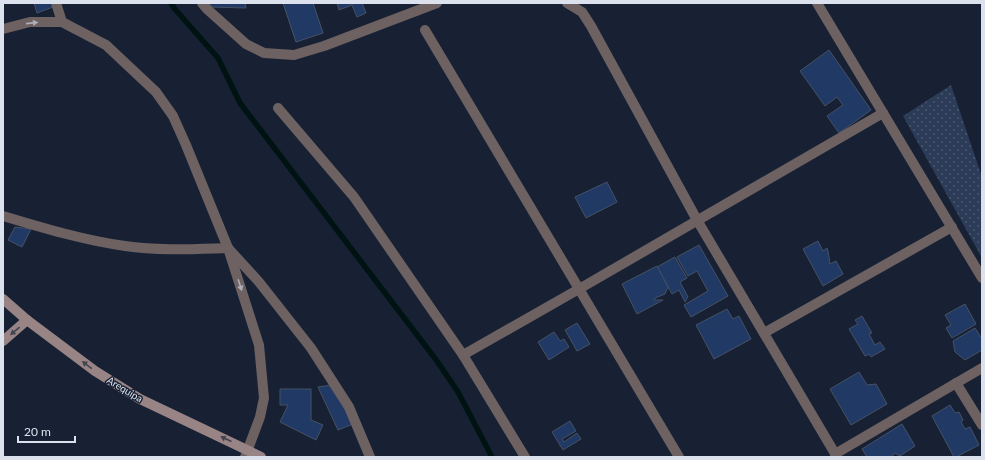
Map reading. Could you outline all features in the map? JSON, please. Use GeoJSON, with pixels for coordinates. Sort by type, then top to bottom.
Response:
{"type":"FeatureCollection","features":[{"type":"Feature","properties":{"kind":"street"},"geometry":{"type":"LineString","coordinates":[[56,3],[62,22]]}},
{"type":"Feature","properties":{"kind":"street"},"geometry":{"type":"LineString","coordinates":[[202,3],[246,44],[264,53],[294,55],[324,46],[437,3]]}},
{"type":"Feature","properties":{"kind":"street"},"geometry":{"type":"LineString","coordinates":[[567,3],[582,7],[697,220],[836,456],[982,368]]}},
{"type":"Feature","properties":{"kind":"street"},"geometry":{"type":"LineString","coordinates":[[817,3],[982,278]]}},
{"type":"Feature","properties":{"kind":"street"},"geometry":{"type":"LineString","coordinates":[[3,30],[30,22],[62,22],[106,45],[156,92],[172,116],[186,145],[228,248],[259,344],[264,398],[260,417],[246,453]]}},
{"type":"Feature","properties":{"kind":"street"},"geometry":{"type":"LineString","coordinates":[[425,30],[679,457]]}},
{"type":"Feature","properties":{"kind":"street"},"geometry":{"type":"LineString","coordinates":[[278,108],[354,197],[463,355],[524,457]]}},
{"type":"Feature","properties":{"kind":"street"},"geometry":{"type":"LineString","coordinates":[[463,355],[883,113]]}},
{"type":"Feature","properties":{"kind":"street"},"geometry":{"type":"LineString","coordinates":[[3,216],[67,234],[126,246],[178,250],[228,248],[259,282],[311,348],[348,407],[370,457]]}},
{"type":"Feature","properties":{"kind":"street"},"geometry":{"type":"LineString","coordinates":[[764,333],[952,227]]}},
{"type":"Feature","properties":{"kind":"street","name":"Arequipa"},"geometry":{"type":"LineString","coordinates":[[3,298],[27,320],[94,371],[140,399],[246,453],[261,457]]}},
{"type":"Feature","properties":{"kind":"street"},"geometry":{"type":"LineString","coordinates":[[3,341],[27,320]]}},
{"type":"Feature","properties":{"kind":"street"},"geometry":{"type":"LineString","coordinates":[[956,383],[982,425]]}},
{"type":"Feature","properties":{"kind":"shaded area"},"geometry":{"type":"Polygon","coordinates":[[[951,85],[982,177],[982,258],[903,116],[951,85]]]}},
{"type":"Feature","properties":{"kind":"building"},"geometry":{"type":"Polygon","coordinates":[[[34,3],[52,3],[53,7],[37,13],[34,3]]]}},
{"type":"Feature","properties":{"kind":"building"},"geometry":{"type":"Polygon","coordinates":[[[210,3],[245,3],[246,8],[210,7],[210,3]]]}},
{"type":"Feature","properties":{"kind":"building"},"geometry":{"type":"Polygon","coordinates":[[[283,3],[313,3],[323,33],[296,42],[283,3]]]}},
{"type":"Feature","properties":{"kind":"building"},"geometry":{"type":"Polygon","coordinates":[[[337,3],[362,3],[366,13],[357,17],[352,5],[339,10],[337,3]]]}},
{"type":"Feature","properties":{"kind":"building"},"geometry":{"type":"Polygon","coordinates":[[[829,50],[871,110],[839,133],[827,116],[843,105],[837,97],[825,106],[800,71],[829,50]]]}},
{"type":"Feature","properties":{"kind":"building"},"geometry":{"type":"Polygon","coordinates":[[[607,182],[617,202],[586,218],[575,197],[607,182]]]}},
{"type":"Feature","properties":{"kind":"building"},"geometry":{"type":"Polygon","coordinates":[[[15,227],[31,229],[22,247],[8,240],[15,227]]]}},
{"type":"Feature","properties":{"kind":"building"},"geometry":{"type":"Polygon","coordinates":[[[818,241],[823,251],[827,248],[830,264],[836,261],[843,274],[823,286],[803,249],[818,241]]]}},
{"type":"Feature","properties":{"kind":"building"},"geometry":{"type":"Polygon","coordinates":[[[699,245],[728,296],[691,317],[684,305],[708,291],[697,271],[688,276],[677,257],[699,245]]]}},
{"type":"Feature","properties":{"kind":"building"},"geometry":{"type":"Polygon","coordinates":[[[675,257],[687,278],[680,282],[688,297],[685,302],[679,290],[672,294],[657,267],[675,257]]]}},
{"type":"Feature","properties":{"kind":"building"},"geometry":{"type":"Polygon","coordinates":[[[657,266],[668,287],[665,294],[655,298],[654,300],[663,300],[637,314],[622,284],[657,266]]]}},
{"type":"Feature","properties":{"kind":"building"},"geometry":{"type":"Polygon","coordinates":[[[965,304],[976,324],[952,338],[946,328],[951,325],[945,315],[965,304]]]}},
{"type":"Feature","properties":{"kind":"building"},"geometry":{"type":"Polygon","coordinates":[[[727,309],[733,319],[739,316],[751,339],[714,359],[696,325],[727,309]]]}},
{"type":"Feature","properties":{"kind":"building"},"geometry":{"type":"Polygon","coordinates":[[[862,316],[872,333],[869,334],[875,345],[880,342],[885,349],[871,357],[869,354],[865,356],[849,329],[858,324],[855,320],[862,316]]]}},
{"type":"Feature","properties":{"kind":"building"},"geometry":{"type":"Polygon","coordinates":[[[577,323],[590,344],[577,351],[565,330],[577,323]]]}},
{"type":"Feature","properties":{"kind":"building"},"geometry":{"type":"Polygon","coordinates":[[[975,328],[982,339],[982,350],[965,360],[955,352],[953,341],[975,328]]]}},
{"type":"Feature","properties":{"kind":"building"},"geometry":{"type":"Polygon","coordinates":[[[554,332],[560,341],[564,339],[569,347],[549,360],[538,342],[554,332]]]}},
{"type":"Feature","properties":{"kind":"building"},"geometry":{"type":"Polygon","coordinates":[[[859,372],[867,385],[876,384],[887,404],[851,425],[830,389],[859,372]]]}},
{"type":"Feature","properties":{"kind":"building"},"geometry":{"type":"Polygon","coordinates":[[[332,385],[353,424],[338,430],[318,387],[332,385]]]}},
{"type":"Feature","properties":{"kind":"building"},"geometry":{"type":"Polygon","coordinates":[[[280,389],[311,389],[311,420],[323,425],[316,440],[280,422],[288,405],[280,405],[280,389]]]}},
{"type":"Feature","properties":{"kind":"building"},"geometry":{"type":"Polygon","coordinates":[[[950,405],[955,413],[959,412],[963,420],[961,422],[965,429],[970,427],[979,445],[956,457],[954,457],[932,416],[950,405]]]}},
{"type":"Feature","properties":{"kind":"building"},"geometry":{"type":"Polygon","coordinates":[[[570,421],[576,431],[562,439],[564,442],[577,433],[581,439],[563,450],[552,432],[570,421]]]}},
{"type":"Feature","properties":{"kind":"building"},"geometry":{"type":"Polygon","coordinates":[[[902,424],[915,446],[900,456],[895,453],[892,456],[893,457],[867,457],[862,449],[902,424]]]}},
{"type":"Feature","properties":{"kind":"waterway"},"geometry":{"type":"LineString","coordinates":[[171,3],[218,58],[240,103],[437,361],[458,392],[492,457]]}}]}
